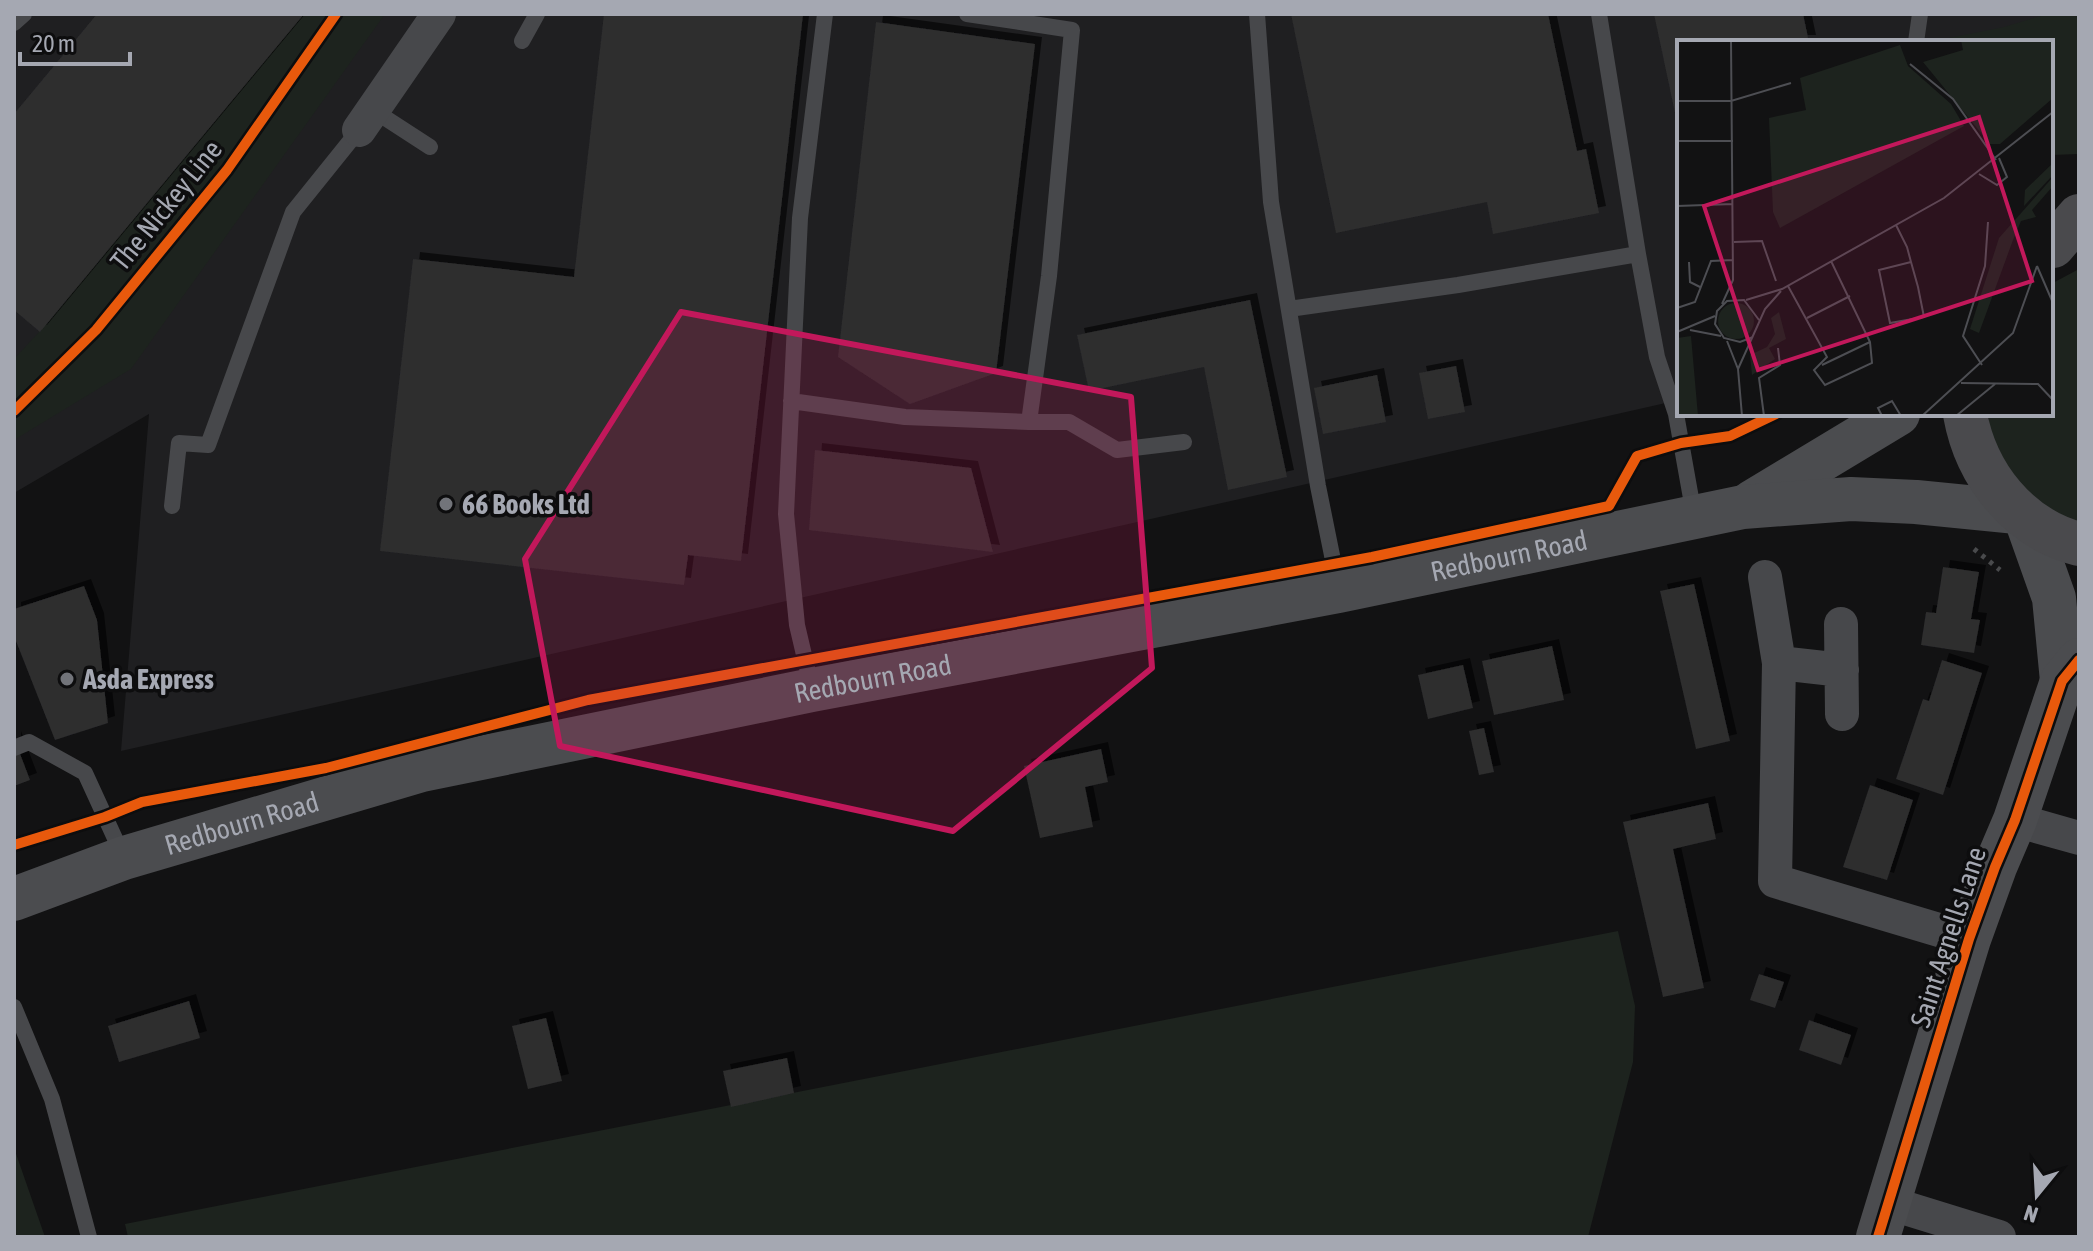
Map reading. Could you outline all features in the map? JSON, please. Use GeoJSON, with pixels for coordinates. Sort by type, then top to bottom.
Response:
{"type":"FeatureCollection","features":[{"type":"Feature","properties":{"kind":"main road","name":"Redbourn Road"},"geometry":{"type":"LineString","coordinates":[[1743,507],[1895,416]]}},
{"type":"Feature","properties":{"kind":"main road"},"geometry":{"type":"LineString","coordinates":[[1966,416],[1975,452],[1992,484],[2021,515],[2063,540],[2079,544]]}},
{"type":"Feature","properties":{"kind":"main road","name":"Redbourn Road"},"geometry":{"type":"LineString","coordinates":[[14,899],[124,858],[422,770],[812,690],[1339,591],[1743,507],[1851,499],[1916,502],[2021,515]]}},
{"type":"Feature","properties":{"kind":"main road","name":"Saint Agnells Lane"},"geometry":{"type":"LineString","coordinates":[[1883,1220],[1969,939],[2070,670],[2054,598],[2021,515]]}},
{"type":"Feature","properties":{"kind":"street"},"geometry":{"type":"LineString","coordinates":[[366,120],[439,14]]}},
{"type":"Feature","properties":{"kind":"street"},"geometry":{"type":"LineString","coordinates":[[1765,577],[1779,663],[1775,881],[1969,939]]}},
{"type":"Feature","properties":{"kind":"street"},"geometry":{"type":"LineString","coordinates":[[1841,624],[1842,714]]}},
{"type":"Feature","properties":{"kind":"street"},"geometry":{"type":"LineString","coordinates":[[1779,663],[1842,670]]}},
{"type":"Feature","properties":{"kind":"street"},"geometry":{"type":"LineString","coordinates":[[2015,820],[2079,838]]}},
{"type":"Feature","properties":{"kind":"street"},"geometry":{"type":"LineString","coordinates":[[1883,1220],[1999,1237]]}},
{"type":"Feature","properties":{"kind":"lane"},"geometry":{"type":"LineString","coordinates":[[14,23],[24,14]]}},
{"type":"Feature","properties":{"kind":"lane"},"geometry":{"type":"LineString","coordinates":[[522,41],[537,14]]}},
{"type":"Feature","properties":{"kind":"lane"},"geometry":{"type":"LineString","coordinates":[[812,690],[797,625],[786,514],[800,218],[825,14]]}},
{"type":"Feature","properties":{"kind":"lane"},"geometry":{"type":"LineString","coordinates":[[967,14],[1072,30],[1049,276],[1029,422]]}},
{"type":"Feature","properties":{"kind":"lane"},"geometry":{"type":"LineString","coordinates":[[1257,14],[1271,202],[1318,486],[1339,591]]}},
{"type":"Feature","properties":{"kind":"lane"},"geometry":{"type":"LineString","coordinates":[[1599,14],[1657,357],[1676,414],[1695,517]]}},
{"type":"Feature","properties":{"kind":"lane"},"geometry":{"type":"LineString","coordinates":[[1916,40],[1920,14]]}},
{"type":"Feature","properties":{"kind":"lane"},"geometry":{"type":"LineString","coordinates":[[172,506],[179,443],[208,445],[293,212],[366,120],[430,147]]}},
{"type":"Feature","properties":{"kind":"lane"},"geometry":{"type":"LineString","coordinates":[[1289,309],[1458,285],[1638,254]]}},
{"type":"Feature","properties":{"kind":"lane"},"geometry":{"type":"LineString","coordinates":[[791,401],[905,417],[1069,422],[1117,450],[1184,442]]}},
{"type":"Feature","properties":{"kind":"lane"},"geometry":{"type":"LineString","coordinates":[[14,748],[29,742],[85,773],[124,858]]}},
{"type":"Feature","properties":{"kind":"lane"},"geometry":{"type":"LineString","coordinates":[[14,1007],[52,1099],[89,1237]]}},
{"type":"Feature","properties":{"kind":"path"},"geometry":{"type":"LineString","coordinates":[[1965,542],[1998,567],[2006,577]]}},
{"type":"Feature","properties":{"kind":"highlighted area"},"geometry":{"type":"Polygon","coordinates":[[[681,312],[1131,397],[1152,668],[953,831],[560,746],[525,559],[681,312]]]}},
{"type":"Feature","properties":{"kind":"shaded area"},"geometry":{"type":"Polygon","coordinates":[[[14,14],[2079,14],[2079,127],[2053,155],[2053,40],[1677,40],[1677,400],[121,751],[149,414],[14,493],[14,14]]]}},
{"type":"Feature","properties":{"kind":"shaded area"},"geometry":{"type":"Polygon","coordinates":[[[304,14],[385,14],[131,369],[14,440],[14,359],[304,14]]]}},
{"type":"Feature","properties":{"kind":"shaded area"},"geometry":{"type":"Polygon","coordinates":[[[2047,14],[2079,14],[2079,154],[2053,155],[2053,40],[1949,38],[2047,14]]]}},
{"type":"Feature","properties":{"kind":"shaded area"},"geometry":{"type":"Polygon","coordinates":[[[2079,269],[2079,526],[2047,508],[2018,482],[2005,467],[1990,433],[1989,416],[2053,416],[2053,283],[2079,269]]]}},
{"type":"Feature","properties":{"kind":"shaded area"},"geometry":{"type":"Polygon","coordinates":[[[1618,931],[1635,1006],[1633,1062],[1588,1237],[128,1237],[125,1224],[1618,931]]]}},
{"type":"Feature","properties":{"kind":"shaded area"},"geometry":{"type":"Polygon","coordinates":[[[14,1148],[45,1237],[14,1237],[14,1148]]]}},
{"type":"Feature","properties":{"kind":"building"},"geometry":{"type":"Polygon","coordinates":[[[97,14],[304,14],[40,332],[14,310],[14,114],[97,14]]]}},
{"type":"Feature","properties":{"kind":"building"},"geometry":{"type":"Polygon","coordinates":[[[604,14],[803,14],[741,561],[688,555],[684,585],[380,551],[413,259],[574,277],[604,14]]]}},
{"type":"Feature","properties":{"kind":"building"},"geometry":{"type":"Polygon","coordinates":[[[1291,14],[1548,14],[1577,151],[1586,149],[1599,213],[1493,234],[1487,202],[1336,233],[1291,14]]]}},
{"type":"Feature","properties":{"kind":"building"},"geometry":{"type":"Polygon","coordinates":[[[1654,14],[1803,14],[1809,40],[1677,40],[1677,122],[1654,14]]]}},
{"type":"Feature","properties":{"kind":"building"},"geometry":{"type":"Polygon","coordinates":[[[876,22],[1035,44],[996,373],[910,404],[838,357],[876,22]]]}},
{"type":"Feature","properties":{"kind":"building"},"geometry":{"type":"Polygon","coordinates":[[[1250,300],[1287,477],[1228,490],[1204,367],[1089,391],[1077,335],[1250,300]]]}},
{"type":"Feature","properties":{"kind":"building"},"geometry":{"type":"Polygon","coordinates":[[[1456,366],[1465,412],[1428,419],[1419,373],[1456,366]]]}},
{"type":"Feature","properties":{"kind":"building"},"geometry":{"type":"Polygon","coordinates":[[[1377,375],[1386,422],[1323,434],[1314,388],[1377,375]]]}},
{"type":"Feature","properties":{"kind":"building"},"geometry":{"type":"Polygon","coordinates":[[[815,450],[971,468],[993,552],[809,530],[815,450]]]}},
{"type":"Feature","properties":{"kind":"building"},"geometry":{"type":"Polygon","coordinates":[[[1943,567],[1979,572],[1971,619],[1980,620],[1974,653],[1921,645],[1926,612],[1936,613],[1943,567]]]}},
{"type":"Feature","properties":{"kind":"building"},"geometry":{"type":"Polygon","coordinates":[[[1694,584],[1730,741],[1696,749],[1660,591],[1694,584]]]}},
{"type":"Feature","properties":{"kind":"building","name":"Asda Express"},"geometry":{"type":"Polygon","coordinates":[[[84,586],[97,620],[108,723],[55,740],[14,636],[14,609],[84,586]]]}},
{"type":"Feature","properties":{"kind":"building"},"geometry":{"type":"Polygon","coordinates":[[[1552,646],[1564,700],[1494,715],[1482,661],[1552,646]]]}},
{"type":"Feature","properties":{"kind":"building"},"geometry":{"type":"Polygon","coordinates":[[[1942,660],[1982,673],[1943,795],[1896,779],[1923,699],[1929,701],[1942,660]]]}},
{"type":"Feature","properties":{"kind":"building"},"geometry":{"type":"Polygon","coordinates":[[[1463,665],[1473,708],[1428,719],[1418,675],[1463,665]]]}},
{"type":"Feature","properties":{"kind":"building"},"geometry":{"type":"Polygon","coordinates":[[[1484,728],[1494,772],[1479,775],[1469,731],[1484,728]]]}},
{"type":"Feature","properties":{"kind":"building"},"geometry":{"type":"Polygon","coordinates":[[[14,738],[30,780],[14,786],[14,738]]]}},
{"type":"Feature","properties":{"kind":"building"},"geometry":{"type":"Polygon","coordinates":[[[1101,749],[1108,782],[1085,787],[1093,827],[1040,838],[1024,766],[1101,749]]]}},
{"type":"Feature","properties":{"kind":"building"},"geometry":{"type":"Polygon","coordinates":[[[1870,785],[1913,800],[1887,880],[1843,867],[1870,785]]]}},
{"type":"Feature","properties":{"kind":"building"},"geometry":{"type":"Polygon","coordinates":[[[1708,803],[1716,839],[1673,849],[1704,988],[1663,997],[1623,822],[1708,803]]]}},
{"type":"Feature","properties":{"kind":"building"},"geometry":{"type":"Polygon","coordinates":[[[1759,974],[1784,982],[1775,1008],[1750,1000],[1759,974]]]}},
{"type":"Feature","properties":{"kind":"building"},"geometry":{"type":"Polygon","coordinates":[[[189,1001],[200,1038],[119,1062],[108,1026],[189,1001]]]}},
{"type":"Feature","properties":{"kind":"building"},"geometry":{"type":"Polygon","coordinates":[[[546,1018],[562,1081],[528,1089],[512,1026],[546,1018]]]}},
{"type":"Feature","properties":{"kind":"building"},"geometry":{"type":"Polygon","coordinates":[[[1809,1020],[1851,1035],[1841,1065],[1799,1050],[1809,1020]]]}},
{"type":"Feature","properties":{"kind":"building"},"geometry":{"type":"Polygon","coordinates":[[[787,1058],[794,1093],[731,1107],[723,1071],[787,1058]]]}},
{"type":"Feature","properties":{"kind":"cycle path","name":"The Nickey Line"},"geometry":{"type":"LineString","coordinates":[[14,411],[96,330],[227,170],[336,14]]}},
{"type":"Feature","properties":{"kind":"cycle path"},"geometry":{"type":"LineString","coordinates":[[14,845],[105,817],[142,802],[326,768],[588,700],[1372,557],[1609,506],[1637,456],[1681,443],[1730,436],[1772,416]]}},
{"type":"Feature","properties":{"kind":"cycle path"},"geometry":{"type":"LineString","coordinates":[[1878,1237],[1969,939],[2015,820],[2062,681],[2079,660]]}},
{"type":"Feature","properties":{"kind":"place","name":"66 Books Ltd"},"geometry":{"type":"Point","coordinates":[446,504]}},
{"type":"Feature","properties":{"kind":"place","name":"Asda Express"},"geometry":{"type":"Point","coordinates":[67,679]}}]}
